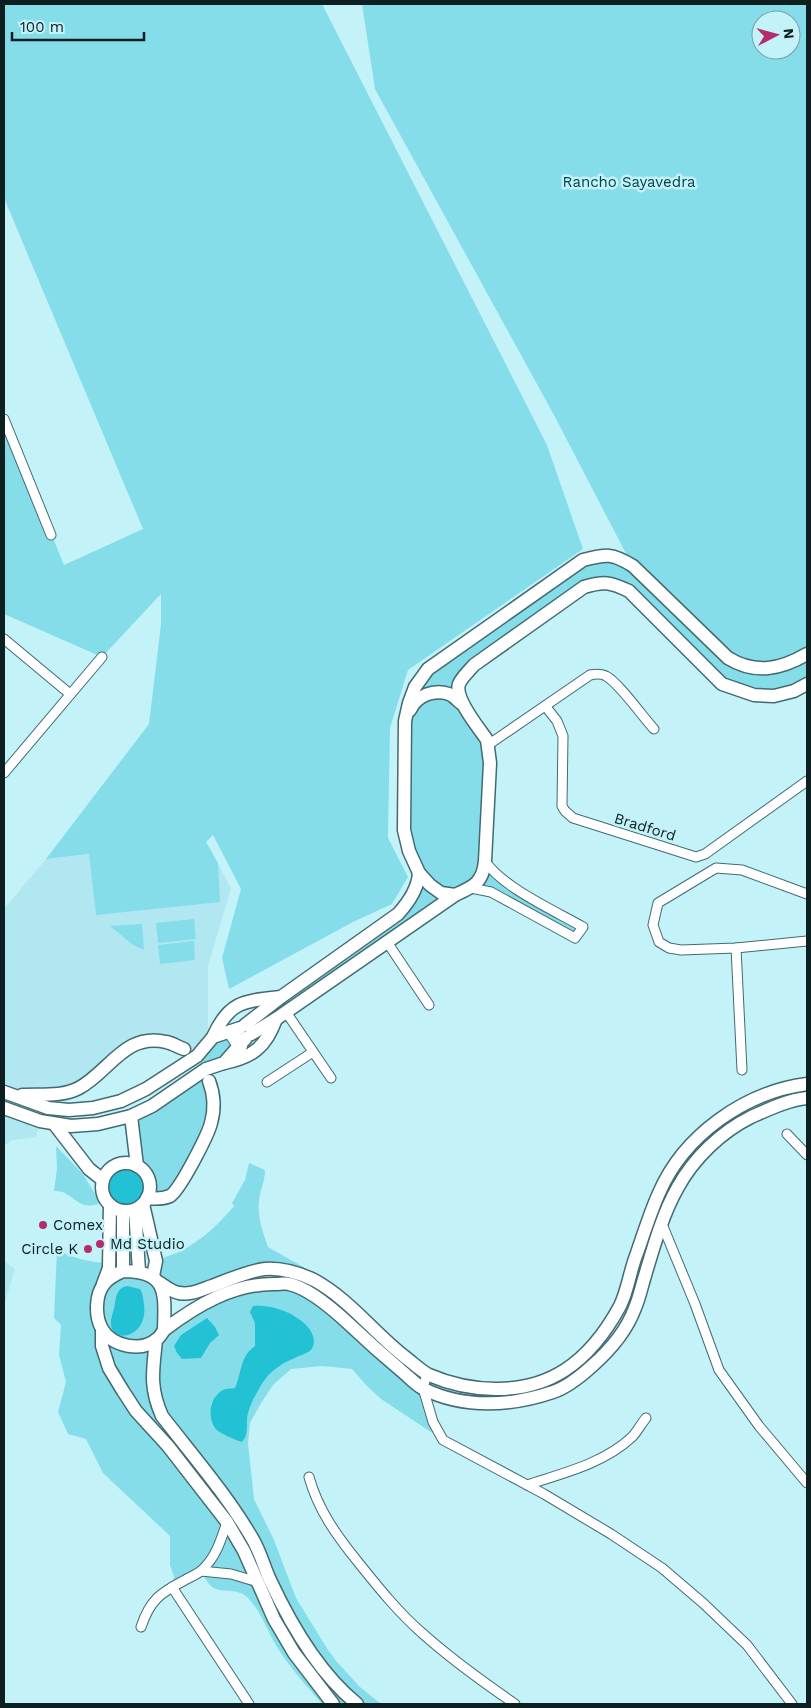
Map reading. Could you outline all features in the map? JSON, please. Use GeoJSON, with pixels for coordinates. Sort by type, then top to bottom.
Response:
{"type":"FeatureCollection","features":[{"type":"Feature","properties":{"kind":"street"},"geometry":{"type":"LineString","coordinates":[[4,419],[51,535]]}},
{"type":"Feature","properties":{"kind":"street"},"geometry":{"type":"LineString","coordinates":[[455,895],[441,893],[430,885],[420,873],[409,851],[404,830],[405,721],[409,703],[415,688],[428,669],[583,560],[603,555],[618,557],[633,566],[728,658],[739,664],[757,668],[776,668],[807,654]]}},
{"type":"Feature","properties":{"kind":"street"},"geometry":{"type":"LineString","coordinates":[[213,1037],[244,1033],[281,1016],[455,895],[471,888],[483,876],[490,763],[488,745],[459,696],[459,685],[474,665],[584,586],[601,582],[616,585],[629,591],[722,684],[754,695],[774,696],[794,691],[807,684]]}},
{"type":"Feature","properties":{"kind":"street"},"geometry":{"type":"LineString","coordinates":[[4,639],[70,694]]}},
{"type":"Feature","properties":{"kind":"street"},"geometry":{"type":"LineString","coordinates":[[4,773],[102,656]]}},
{"type":"Feature","properties":{"kind":"street"},"geometry":{"type":"LineString","coordinates":[[488,745],[590,675],[604,674],[654,729]]}},
{"type":"Feature","properties":{"kind":"street"},"geometry":{"type":"LineString","coordinates":[[405,721],[413,704],[424,696],[437,692],[451,695],[464,706]]}},
{"type":"Feature","properties":{"kind":"street","name":"Bradford"},"geometry":{"type":"LineString","coordinates":[[546,707],[557,721],[563,736],[561,800],[565,811],[573,818],[696,857],[705,854],[807,781]]}},
{"type":"Feature","properties":{"kind":"street"},"geometry":{"type":"LineString","coordinates":[[471,888],[491,892],[575,938],[583,927],[503,881],[491,870],[485,861]]}},
{"type":"Feature","properties":{"kind":"street"},"geometry":{"type":"LineString","coordinates":[[807,894],[742,870],[716,868],[658,903],[653,925],[659,942],[669,948],[681,950],[807,942]]}},
{"type":"Feature","properties":{"kind":"street"},"geometry":{"type":"LineString","coordinates":[[4,1108],[54,1124],[71,1126],[98,1124],[131,1116],[207,1075],[224,1063],[244,1033],[281,997],[398,914],[412,897],[420,873]]}},
{"type":"Feature","properties":{"kind":"street"},"geometry":{"type":"LineString","coordinates":[[387,942],[430,1005]]}},
{"type":"Feature","properties":{"kind":"street"},"geometry":{"type":"LineString","coordinates":[[736,948],[742,1070]]}},
{"type":"Feature","properties":{"kind":"street"},"geometry":{"type":"LineString","coordinates":[[9,1093],[48,1108],[69,1110],[93,1108],[121,1102],[146,1089],[197,1056],[213,1037],[218,1025],[229,1010],[255,1000],[281,997]]}},
{"type":"Feature","properties":{"kind":"street"},"geometry":{"type":"LineString","coordinates":[[281,1016],[313,1052],[331,1078]]}},
{"type":"Feature","properties":{"kind":"street"},"geometry":{"type":"LineString","coordinates":[[224,1063],[240,1060],[258,1049],[270,1035],[281,1016]]}},
{"type":"Feature","properties":{"kind":"street"},"geometry":{"type":"LineString","coordinates":[[9,1093],[60,1094],[78,1088],[93,1078],[119,1054],[132,1046],[146,1041],[166,1042],[184,1049]]}},
{"type":"Feature","properties":{"kind":"street"},"geometry":{"type":"LineString","coordinates":[[267,1082],[313,1052]]}},
{"type":"Feature","properties":{"kind":"street"},"geometry":{"type":"LineString","coordinates":[[139,1268],[136,1229],[137,1206],[150,1187],[149,1179],[145,1172],[137,1166],[126,1163],[118,1164],[112,1168],[106,1173],[103,1180],[102,1189],[104,1197],[115,1209],[137,1206],[171,1195],[180,1185],[207,1135],[212,1122],[214,1107],[213,1092],[197,1056]]}},
{"type":"Feature","properties":{"kind":"street"},"geometry":{"type":"LineString","coordinates":[[123,1268],[139,1268],[176,1293],[191,1294],[264,1269],[293,1272],[314,1280],[337,1296],[391,1346],[427,1374],[468,1387],[491,1390],[536,1383],[564,1371],[583,1356],[605,1331],[621,1304],[659,1192],[677,1161],[699,1136],[749,1102],[770,1092],[807,1084]]}},
{"type":"Feature","properties":{"kind":"street"},"geometry":{"type":"LineString","coordinates":[[110,1205],[109,1268],[99,1294],[97,1306],[98,1318],[102,1329],[110,1339],[133,1347],[145,1345],[193,1309],[226,1292],[263,1283],[290,1284],[315,1296],[335,1311],[380,1354],[423,1388],[470,1402],[497,1403],[526,1400],[556,1391],[579,1377],[602,1358],[622,1332],[635,1309],[662,1224],[678,1186],[696,1160],[716,1140],[743,1121],[770,1108],[800,1098],[807,1098]]}},
{"type":"Feature","properties":{"kind":"street"},"geometry":{"type":"LineString","coordinates":[[131,1116],[137,1166]]}},
{"type":"Feature","properties":{"kind":"street"},"geometry":{"type":"LineString","coordinates":[[54,1124],[89,1169],[103,1180]]}},
{"type":"Feature","properties":{"kind":"street"},"geometry":{"type":"LineString","coordinates":[[787,1134],[807,1155]]}},
{"type":"Feature","properties":{"kind":"street"},"geometry":{"type":"LineString","coordinates":[[662,1224],[720,1370],[759,1426],[807,1483]]}},
{"type":"Feature","properties":{"kind":"street"},"geometry":{"type":"LineString","coordinates":[[136,1229],[156,1262],[157,1280],[164,1295],[152,1383],[155,1400],[162,1416],[237,1514],[254,1541],[286,1612],[307,1647],[331,1678],[357,1704]]}},
{"type":"Feature","properties":{"kind":"street"},"geometry":{"type":"LineString","coordinates":[[103,1284],[123,1268],[136,1229]]}},
{"type":"Feature","properties":{"kind":"street"},"geometry":{"type":"LineString","coordinates":[[102,1329],[104,1354],[109,1368],[123,1391],[136,1411],[168,1446],[227,1522],[244,1551],[274,1619],[294,1653],[333,1704]]}},
{"type":"Feature","properties":{"kind":"street"},"geometry":{"type":"LineString","coordinates":[[427,1374],[423,1388],[433,1422],[443,1440],[527,1485],[611,1534],[662,1568],[703,1603],[747,1645],[792,1704]]}},
{"type":"Feature","properties":{"kind":"street"},"geometry":{"type":"LineString","coordinates":[[527,1485],[580,1468],[610,1454],[633,1436],[646,1418]]}},
{"type":"Feature","properties":{"kind":"street"},"geometry":{"type":"LineString","coordinates":[[309,1478],[314,1495],[322,1511],[340,1540],[378,1588],[420,1632],[465,1669],[515,1704]]}},
{"type":"Feature","properties":{"kind":"street"},"geometry":{"type":"LineString","coordinates":[[141,1627],[147,1610],[158,1597],[201,1571],[219,1547],[227,1522]]}},
{"type":"Feature","properties":{"kind":"street"},"geometry":{"type":"LineString","coordinates":[[201,1571],[231,1574],[258,1582]]}},
{"type":"Feature","properties":{"kind":"street"},"geometry":{"type":"LineString","coordinates":[[172,1587],[249,1704]]}},
{"type":"Feature","properties":{"kind":"shaded area"},"geometry":{"type":"Polygon","coordinates":[[[206,842],[231,888],[208,966],[208,1041],[202,1048],[184,1049],[147,1041],[78,1088],[4,1092],[4,909],[46,859],[206,842]]]}},
{"type":"Feature","properties":{"kind":"shaded area"},"geometry":{"type":"Polygon","coordinates":[[[4,1108],[40,1121],[36,1137],[12,1140],[4,1146],[4,1108]]]}},
{"type":"Feature","properties":{"kind":"shaded area"},"geometry":{"type":"Polygon","coordinates":[[[126,1163],[135,1165],[143,1170],[148,1178],[150,1187],[148,1196],[143,1204],[135,1209],[126,1211],[117,1209],[109,1204],[104,1196],[102,1187],[104,1178],[109,1170],[117,1165],[126,1163]]]}},
{"type":"Feature","properties":{"kind":"shaded area"},"geometry":{"type":"Polygon","coordinates":[[[4,1261],[15,1269],[4,1305],[4,1261]]]}},
{"type":"Feature","properties":{"kind":"shaded area"},"geometry":{"type":"Polygon","coordinates":[[[127,1286],[140,1289],[144,1304],[144,1316],[141,1325],[135,1331],[121,1336],[112,1328],[111,1320],[118,1293],[127,1286]]]}},
{"type":"Feature","properties":{"kind":"shaded area"},"geometry":{"type":"Polygon","coordinates":[[[253,1306],[266,1306],[290,1313],[310,1329],[314,1342],[310,1351],[278,1367],[263,1382],[249,1409],[247,1432],[242,1442],[227,1436],[215,1428],[211,1418],[211,1407],[215,1397],[224,1389],[235,1388],[244,1359],[255,1346],[255,1323],[250,1312],[253,1306]]]}},
{"type":"Feature","properties":{"kind":"shaded area"},"geometry":{"type":"Polygon","coordinates":[[[207,1318],[219,1335],[210,1343],[201,1358],[182,1359],[174,1346],[181,1335],[207,1318]]]}},
{"type":"Feature","properties":{"kind":"green space"},"geometry":{"type":"Polygon","coordinates":[[[4,4],[322,4],[547,445],[583,549],[408,670],[390,728],[388,838],[408,877],[392,904],[353,922],[229,989],[222,958],[241,889],[213,835],[206,842],[218,863],[220,902],[96,915],[89,854],[46,859],[149,724],[161,624],[161,594],[102,657],[4,614],[4,419],[64,565],[143,529],[4,198],[4,4]]]}},
{"type":"Feature","properties":{"kind":"green space","name":"Rancho Sayavedra"},"geometry":{"type":"Polygon","coordinates":[[[362,4],[807,4],[807,684],[794,691],[738,691],[629,591],[601,582],[474,665],[459,685],[487,740],[491,870],[583,927],[575,938],[491,892],[471,888],[255,1032],[249,1022],[398,915],[419,880],[409,851],[405,721],[428,669],[583,560],[603,555],[632,565],[555,417],[375,89],[362,4]]]}},
{"type":"Feature","properties":{"kind":"green space"},"geometry":{"type":"Polygon","coordinates":[[[194,919],[196,939],[158,943],[156,923],[194,919]]]}},
{"type":"Feature","properties":{"kind":"green space"},"geometry":{"type":"Polygon","coordinates":[[[142,924],[144,950],[133,945],[110,926],[142,924]]]}},
{"type":"Feature","properties":{"kind":"green space"},"geometry":{"type":"Polygon","coordinates":[[[194,941],[195,960],[160,964],[158,945],[194,941]]]}},
{"type":"Feature","properties":{"kind":"green space"},"geometry":{"type":"Polygon","coordinates":[[[221,1034],[240,1046],[206,1069],[197,1056],[221,1034]]]}},
{"type":"Feature","properties":{"kind":"green space"},"geometry":{"type":"Polygon","coordinates":[[[188,1080],[209,1081],[213,1107],[180,1185],[159,1199],[147,1198],[131,1116],[188,1080]]]}},
{"type":"Feature","properties":{"kind":"green space"},"geometry":{"type":"Polygon","coordinates":[[[56,1146],[82,1173],[96,1195],[104,1197],[106,1200],[97,1204],[83,1204],[67,1194],[54,1191],[57,1169],[56,1146]]]}},
{"type":"Feature","properties":{"kind":"green space"},"geometry":{"type":"Polygon","coordinates":[[[249,1163],[265,1170],[259,1213],[268,1247],[319,1276],[314,1281],[264,1269],[191,1294],[161,1284],[164,1330],[193,1309],[263,1283],[315,1297],[423,1388],[443,1440],[381,1399],[352,1369],[322,1366],[291,1369],[273,1385],[250,1423],[248,1443],[254,1499],[274,1540],[296,1598],[337,1662],[360,1687],[381,1704],[322,1704],[287,1662],[273,1641],[257,1609],[248,1598],[240,1593],[212,1587],[201,1571],[172,1587],[174,1577],[170,1565],[170,1536],[103,1473],[86,1439],[68,1434],[58,1412],[66,1382],[59,1355],[61,1325],[54,1318],[57,1250],[81,1259],[107,1263],[113,1275],[153,1276],[156,1261],[181,1251],[196,1242],[234,1206],[232,1203],[245,1180],[249,1163]]]}},
{"type":"Feature","properties":{"kind":"place","name":"Comex"},"geometry":{"type":"Point","coordinates":[43,1225]}},
{"type":"Feature","properties":{"kind":"place","name":"Md Studio"},"geometry":{"type":"Point","coordinates":[100,1244]}},
{"type":"Feature","properties":{"kind":"place","name":"Circle K"},"geometry":{"type":"Point","coordinates":[88,1249]}}]}
